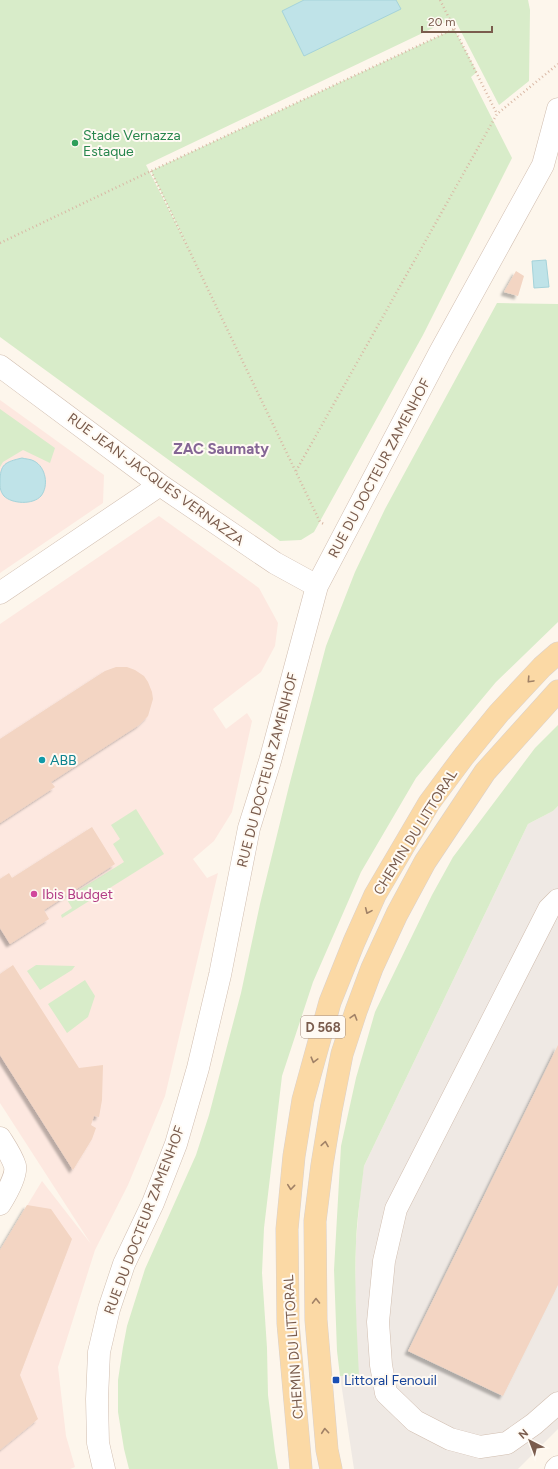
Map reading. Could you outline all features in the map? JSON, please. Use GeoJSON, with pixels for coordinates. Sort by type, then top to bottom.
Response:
{"type":"FeatureCollection","features":[{"type":"Feature","properties":{"kind":"main road","name":"CHEMIN DU LITTORAL"},"geometry":{"type":"LineString","coordinates":[[302,1469],[288,1323],[287,1229],[294,1156],[303,1100],[330,1002],[375,895],[430,803],[464,756],[499,713],[542,667],[558,653]]}},
{"type":"Feature","properties":{"kind":"main road","name":"CHEMIN DU LITTORAL"},"geometry":{"type":"LineString","coordinates":[[331,1469],[327,1450],[316,1320],[315,1220],[328,1125],[342,1054],[372,968],[397,914],[425,862],[485,772],[558,691]]}},
{"type":"Feature","properties":{"kind":"street","name":"RUE DU DOCTEUR ZAMENHOF"},"geometry":{"type":"LineString","coordinates":[[104,1469],[98,1443],[97,1399],[99,1352],[109,1308],[124,1264],[153,1203],[176,1144],[198,1068],[220,975],[248,828],[270,761],[317,586],[440,352],[543,165],[555,132],[558,110]]}},
{"type":"Feature","properties":{"kind":"street","name":"RUE JEAN-JACQUES VERNAZZA"},"geometry":{"type":"LineString","coordinates":[[0,366],[160,485],[274,563],[317,586]]}},
{"type":"Feature","properties":{"kind":"street"},"geometry":{"type":"LineString","coordinates":[[0,593],[160,485]]}},
{"type":"Feature","properties":{"kind":"street"},"geometry":{"type":"LineString","coordinates":[[558,900],[549,909],[396,1209],[384,1261],[378,1322],[381,1365],[386,1393],[415,1422],[450,1439],[480,1447],[507,1443],[534,1424],[558,1403]]}},
{"type":"Feature","properties":{"kind":"street"},"geometry":{"type":"LineString","coordinates":[[0,1204],[10,1189],[15,1167],[2,1147]]}},
{"type":"Feature","properties":{"kind":"path"},"geometry":{"type":"LineString","coordinates":[[440,0],[497,114]]}},
{"type":"Feature","properties":{"kind":"path"},"geometry":{"type":"LineString","coordinates":[[0,244],[151,171],[454,29]]}},
{"type":"Feature","properties":{"kind":"path"},"geometry":{"type":"LineString","coordinates":[[296,471],[497,114],[558,64]]}},
{"type":"Feature","properties":{"kind":"path"},"geometry":{"type":"LineString","coordinates":[[151,171],[320,522]]}},
{"type":"Feature","properties":{"kind":"shaded area"},"geometry":{"type":"Polygon","coordinates":[[[0,400],[104,475],[103,503],[0,573],[0,400]]]}},
{"type":"Feature","properties":{"kind":"shaded area"},"geometry":{"type":"Polygon","coordinates":[[[159,516],[259,588],[278,623],[275,646],[261,672],[213,709],[226,729],[247,713],[252,721],[232,812],[214,841],[193,859],[207,878],[218,873],[165,1096],[128,1185],[95,1250],[58,1367],[66,1436],[75,1467],[70,1469],[0,1469],[0,1250],[42,1181],[91,1244],[0,1103],[0,624],[159,516]]]}},
{"type":"Feature","properties":{"kind":"shaded area"},"geometry":{"type":"Polygon","coordinates":[[[558,806],[558,1429],[518,1469],[354,1469],[340,1376],[358,1376],[355,1292],[356,1242],[364,1166],[528,824],[553,811],[558,806]]]}},
{"type":"Feature","properties":{"kind":"green space"},"geometry":{"type":"Polygon","coordinates":[[[0,0],[528,0],[530,10],[529,81],[499,105],[454,18],[146,165],[189,249],[151,171],[454,29],[477,72],[471,77],[512,158],[423,335],[314,532],[301,540],[280,541],[0,337],[0,0]]]}},
{"type":"Feature","properties":{"kind":"green space"},"geometry":{"type":"Polygon","coordinates":[[[497,303],[558,304],[558,622],[496,682],[416,778],[361,872],[313,982],[282,1076],[264,1228],[262,1273],[267,1348],[268,1395],[278,1469],[129,1469],[118,1412],[118,1380],[127,1326],[145,1269],[196,1155],[209,1115],[241,993],[260,904],[289,786],[326,646],[355,572],[385,509],[497,303]]]}},
{"type":"Feature","properties":{"kind":"green space"},"geometry":{"type":"Polygon","coordinates":[[[0,409],[55,448],[50,463],[23,450],[3,462],[0,467],[0,409]]]}},
{"type":"Feature","properties":{"kind":"green space"},"geometry":{"type":"Polygon","coordinates":[[[558,725],[558,806],[553,811],[528,824],[364,1166],[357,1224],[355,1260],[359,1376],[340,1376],[337,1351],[334,1270],[341,1146],[356,1078],[375,1012],[432,895],[453,857],[535,748],[558,725]]]}},
{"type":"Feature","properties":{"kind":"green space"},"geometry":{"type":"Polygon","coordinates":[[[136,809],[164,854],[62,918],[61,915],[72,908],[66,898],[124,862],[113,844],[120,839],[111,825],[136,809]]]}},
{"type":"Feature","properties":{"kind":"green space"},"geometry":{"type":"Polygon","coordinates":[[[36,965],[75,966],[72,970],[40,990],[27,971],[36,965]]]}},
{"type":"Feature","properties":{"kind":"green space"},"geometry":{"type":"Polygon","coordinates":[[[85,980],[95,996],[88,1017],[67,1033],[48,1004],[85,980]]]}},
{"type":"Feature","properties":{"kind":"water"},"geometry":{"type":"Polygon","coordinates":[[[304,0],[396,0],[401,9],[304,56],[282,11],[304,0]]]}},
{"type":"Feature","properties":{"kind":"water"},"geometry":{"type":"Polygon","coordinates":[[[546,260],[549,287],[534,288],[532,261],[546,260]]]}},
{"type":"Feature","properties":{"kind":"water"},"geometry":{"type":"Polygon","coordinates":[[[22,458],[33,460],[38,464],[44,472],[45,477],[45,487],[41,496],[28,502],[17,502],[8,499],[4,496],[0,487],[2,468],[11,461],[22,458]]]}},
{"type":"Feature","properties":{"kind":"building"},"geometry":{"type":"Polygon","coordinates":[[[516,271],[524,276],[518,296],[504,292],[516,271]]]}},
{"type":"Feature","properties":{"kind":"building","name":"ABB"},"geometry":{"type":"Polygon","coordinates":[[[116,667],[127,667],[135,670],[144,676],[148,682],[153,699],[148,716],[139,725],[51,782],[55,787],[0,823],[0,739],[105,671],[116,667]]]}},
{"type":"Feature","properties":{"kind":"building","name":"Ibis Budget"},"geometry":{"type":"Polygon","coordinates":[[[92,827],[115,864],[44,910],[49,919],[10,944],[0,928],[0,879],[9,873],[12,878],[92,827]]]}},
{"type":"Feature","properties":{"kind":"building"},"geometry":{"type":"Polygon","coordinates":[[[13,965],[79,1068],[103,1065],[102,1100],[99,1117],[94,1116],[91,1125],[96,1128],[92,1139],[73,1170],[0,1055],[0,974],[13,965]]]}},
{"type":"Feature","properties":{"kind":"building"},"geometry":{"type":"Polygon","coordinates":[[[558,1045],[558,1285],[503,1396],[408,1351],[558,1045]]]}},
{"type":"Feature","properties":{"kind":"building"},"geometry":{"type":"Polygon","coordinates":[[[27,1205],[51,1209],[72,1239],[20,1375],[38,1419],[0,1450],[0,1250],[27,1205]]]}},
{"type":"Feature","properties":{"kind":"place","name":"Stade Vernazza Estaque"},"geometry":{"type":"Point","coordinates":[75,143]}},
{"type":"Feature","properties":{"kind":"place","name":"ABB"},"geometry":{"type":"Point","coordinates":[42,760]}},
{"type":"Feature","properties":{"kind":"place","name":"Ibis Budget"},"geometry":{"type":"Point","coordinates":[34,894]}},
{"type":"Feature","properties":{"kind":"place","name":"Littoral Fenouil"},"geometry":{"type":"Point","coordinates":[336,1380]}},
{"type":"Feature","properties":{"kind":"district","name":"ZAC Saumaty"},"geometry":{"type":"Point","coordinates":[221,449]}}]}
